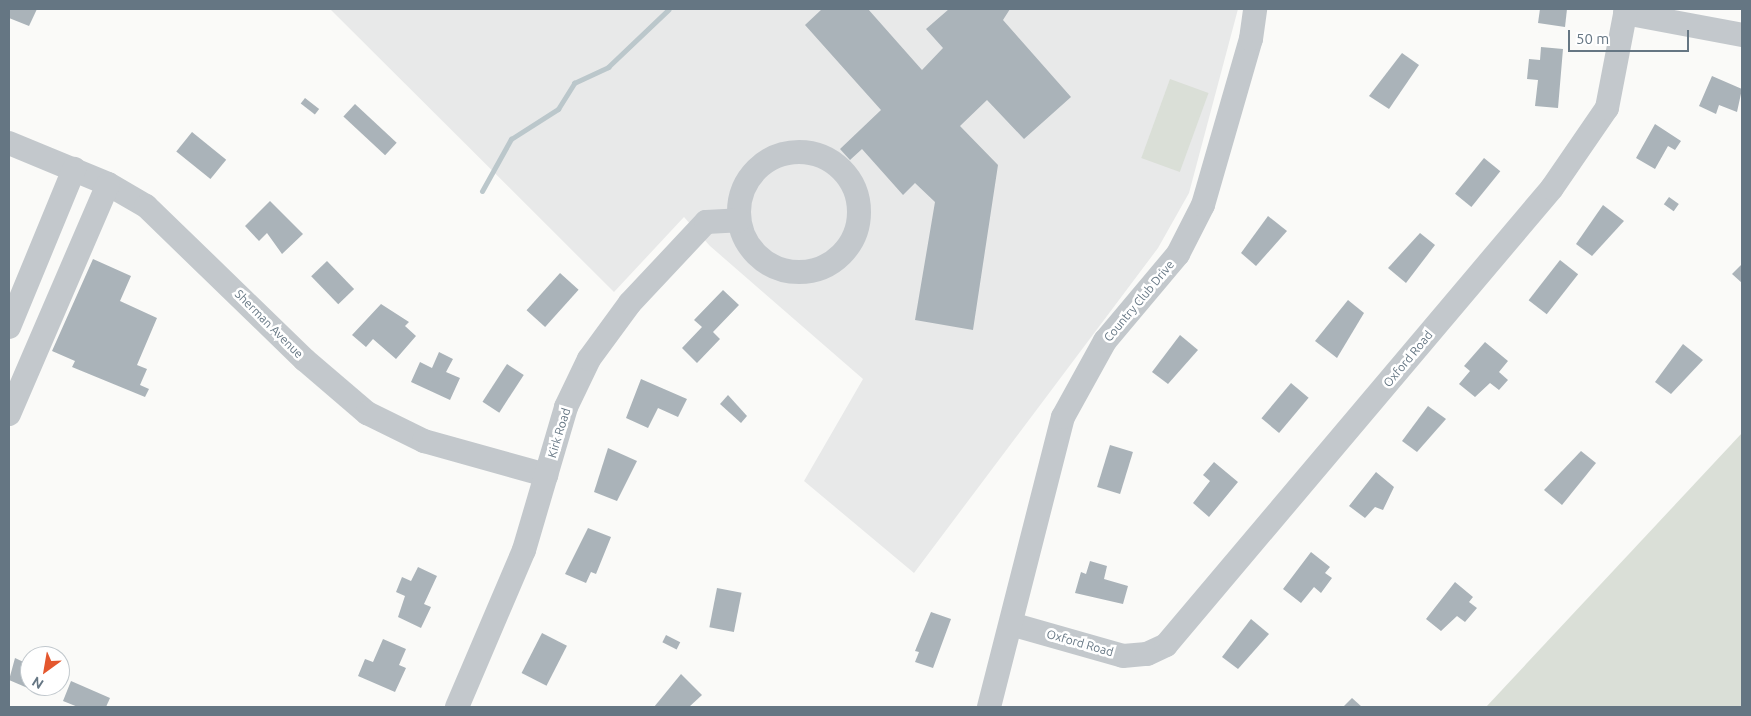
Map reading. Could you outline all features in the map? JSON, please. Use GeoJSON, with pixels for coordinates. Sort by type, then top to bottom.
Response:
{"type":"FeatureCollection","features":[{"type":"Feature","properties":{"kind":"street","name":"Country Club Drive"},"geometry":{"type":"LineString","coordinates":[[989,707],[1063,417],[1105,341],[1178,254],[1203,205],[1251,40],[1255,9]]}},
{"type":"Feature","properties":{"kind":"street","name":"Oxford Road"},"geometry":{"type":"LineString","coordinates":[[1011,624],[1123,656],[1147,654],[1166,646],[1552,188],[1607,108],[1626,11],[1742,35]]}},
{"type":"Feature","properties":{"kind":"street","name":"Sherman Avenue"},"geometry":{"type":"LineString","coordinates":[[9,142],[108,184],[165,221],[305,360],[367,413],[424,441],[546,475]]}},
{"type":"Feature","properties":{"kind":"street"},"geometry":{"type":"LineString","coordinates":[[792,152],[828,159],[854,186],[860,205],[858,225],[850,245],[836,260],[811,271],[776,268],[759,256],[746,240],[739,220],[746,183],[758,168],[792,152]]}},
{"type":"Feature","properties":{"kind":"street"},"geometry":{"type":"LineString","coordinates":[[9,328],[74,170]]}},
{"type":"Feature","properties":{"kind":"street"},"geometry":{"type":"LineString","coordinates":[[9,414],[108,184]]}},
{"type":"Feature","properties":{"kind":"street","name":"Kirk Road"},"geometry":{"type":"LineString","coordinates":[[457,707],[524,550],[576,384],[617,319],[706,222],[739,220]]}},
{"type":"Feature","properties":{"kind":"shaded area"},"geometry":{"type":"Polygon","coordinates":[[[330,9],[1238,9],[1189,193],[1158,248],[914,573],[804,481],[863,379],[710,246],[684,217],[614,292],[330,9]]]}},
{"type":"Feature","properties":{"kind":"shaded area"},"geometry":{"type":"Polygon","coordinates":[[[1170,79],[1209,93],[1180,172],[1141,158],[1170,79]]]}},
{"type":"Feature","properties":{"kind":"shaded area"},"geometry":{"type":"Polygon","coordinates":[[[1742,433],[1742,707],[1486,707],[1742,433]]]}},
{"type":"Feature","properties":{"kind":"building"},"geometry":{"type":"Polygon","coordinates":[[[9,9],[37,9],[29,26],[9,18],[9,9]]]}},
{"type":"Feature","properties":{"kind":"building"},"geometry":{"type":"Polygon","coordinates":[[[822,9],[868,9],[922,70],[943,48],[926,29],[949,9],[1010,9],[1003,20],[1071,97],[1024,139],[987,100],[960,126],[998,165],[973,330],[915,320],[935,202],[915,183],[903,195],[862,149],[850,160],[840,149],[881,110],[805,25],[822,9]]]}},
{"type":"Feature","properties":{"kind":"building"},"geometry":{"type":"Polygon","coordinates":[[[1540,9],[1567,9],[1565,27],[1538,23],[1540,9]]]}},
{"type":"Feature","properties":{"kind":"building"},"geometry":{"type":"Polygon","coordinates":[[[1541,47],[1563,49],[1558,108],[1535,106],[1538,80],[1527,79],[1529,59],[1540,60],[1541,47]]]}},
{"type":"Feature","properties":{"kind":"building"},"geometry":{"type":"Polygon","coordinates":[[[1402,53],[1419,65],[1389,109],[1369,96],[1402,53]]]}},
{"type":"Feature","properties":{"kind":"building"},"geometry":{"type":"Polygon","coordinates":[[[1712,76],[1742,89],[1737,112],[1719,105],[1716,114],[1699,106],[1712,76]]]}},
{"type":"Feature","properties":{"kind":"building"},"geometry":{"type":"Polygon","coordinates":[[[305,98],[319,109],[315,115],[301,104],[305,98]]]}},
{"type":"Feature","properties":{"kind":"building"},"geometry":{"type":"Polygon","coordinates":[[[355,104],[397,143],[385,155],[343,116],[355,104]]]}},
{"type":"Feature","properties":{"kind":"building"},"geometry":{"type":"Polygon","coordinates":[[[1655,124],[1681,141],[1675,150],[1668,146],[1655,169],[1636,158],[1655,124]]]}},
{"type":"Feature","properties":{"kind":"building"},"geometry":{"type":"Polygon","coordinates":[[[192,132],[226,160],[210,179],[176,151],[192,132]]]}},
{"type":"Feature","properties":{"kind":"building"},"geometry":{"type":"Polygon","coordinates":[[[1484,158],[1500,171],[1471,207],[1455,194],[1484,158]]]}},
{"type":"Feature","properties":{"kind":"building"},"geometry":{"type":"Polygon","coordinates":[[[1669,197],[1679,204],[1674,211],[1664,204],[1669,197]]]}},
{"type":"Feature","properties":{"kind":"building"},"geometry":{"type":"Polygon","coordinates":[[[270,201],[303,234],[282,254],[267,233],[259,241],[245,226],[270,201]]]}},
{"type":"Feature","properties":{"kind":"building"},"geometry":{"type":"Polygon","coordinates":[[[1603,205],[1624,221],[1592,256],[1576,244],[1603,205]]]}},
{"type":"Feature","properties":{"kind":"building"},"geometry":{"type":"Polygon","coordinates":[[[1268,216],[1287,231],[1256,266],[1241,253],[1268,216]]]}},
{"type":"Feature","properties":{"kind":"building"},"geometry":{"type":"Polygon","coordinates":[[[1420,233],[1435,245],[1406,283],[1388,268],[1420,233]]]}},
{"type":"Feature","properties":{"kind":"building"},"geometry":{"type":"Polygon","coordinates":[[[93,259],[131,276],[120,301],[157,318],[137,365],[147,369],[140,385],[149,389],[145,397],[72,367],[75,361],[52,351],[93,259]]]}},
{"type":"Feature","properties":{"kind":"building"},"geometry":{"type":"Polygon","coordinates":[[[1560,260],[1578,274],[1547,314],[1529,300],[1560,260]]]}},
{"type":"Feature","properties":{"kind":"building"},"geometry":{"type":"Polygon","coordinates":[[[327,261],[354,289],[338,304],[311,276],[327,261]]]}},
{"type":"Feature","properties":{"kind":"building"},"geometry":{"type":"Polygon","coordinates":[[[1742,264],[1742,283],[1732,274],[1742,264]]]}},
{"type":"Feature","properties":{"kind":"building"},"geometry":{"type":"Polygon","coordinates":[[[560,273],[579,290],[545,327],[527,310],[560,273]]]}},
{"type":"Feature","properties":{"kind":"building"},"geometry":{"type":"Polygon","coordinates":[[[723,290],[739,305],[713,332],[720,339],[697,363],[682,348],[702,327],[694,320],[723,290]]]}},
{"type":"Feature","properties":{"kind":"building"},"geometry":{"type":"Polygon","coordinates":[[[1348,300],[1364,313],[1337,358],[1315,341],[1348,300]]]}},
{"type":"Feature","properties":{"kind":"building"},"geometry":{"type":"Polygon","coordinates":[[[381,304],[409,322],[405,326],[416,336],[396,359],[373,339],[366,347],[352,335],[381,304]]]}},
{"type":"Feature","properties":{"kind":"building"},"geometry":{"type":"Polygon","coordinates":[[[1180,335],[1198,350],[1168,384],[1152,372],[1180,335]]]}},
{"type":"Feature","properties":{"kind":"building"},"geometry":{"type":"Polygon","coordinates":[[[1485,342],[1508,361],[1499,372],[1508,380],[1499,390],[1490,383],[1475,397],[1459,384],[1470,371],[1464,366],[1485,342]]]}},
{"type":"Feature","properties":{"kind":"building"},"geometry":{"type":"Polygon","coordinates":[[[1683,344],[1703,360],[1671,394],[1655,382],[1683,344]]]}},
{"type":"Feature","properties":{"kind":"building"},"geometry":{"type":"Polygon","coordinates":[[[439,352],[453,359],[446,372],[460,378],[450,400],[411,382],[420,362],[432,368],[439,352]]]}},
{"type":"Feature","properties":{"kind":"building"},"geometry":{"type":"Polygon","coordinates":[[[507,364],[524,375],[499,413],[482,402],[507,364]]]}},
{"type":"Feature","properties":{"kind":"building"},"geometry":{"type":"Polygon","coordinates":[[[641,379],[687,399],[678,417],[658,408],[648,428],[626,418],[641,379]]]}},
{"type":"Feature","properties":{"kind":"building"},"geometry":{"type":"Polygon","coordinates":[[[1291,383],[1309,398],[1279,433],[1261,418],[1291,383]]]}},
{"type":"Feature","properties":{"kind":"building"},"geometry":{"type":"Polygon","coordinates":[[[728,395],[747,416],[741,423],[720,404],[728,395]]]}},
{"type":"Feature","properties":{"kind":"building"},"geometry":{"type":"Polygon","coordinates":[[[1428,406],[1446,419],[1417,452],[1402,441],[1428,406]]]}},
{"type":"Feature","properties":{"kind":"building"},"geometry":{"type":"Polygon","coordinates":[[[1110,445],[1133,452],[1120,494],[1097,487],[1110,445]]]}},
{"type":"Feature","properties":{"kind":"building"},"geometry":{"type":"Polygon","coordinates":[[[608,448],[637,461],[617,501],[594,492],[608,448]]]}},
{"type":"Feature","properties":{"kind":"building"},"geometry":{"type":"Polygon","coordinates":[[[1581,451],[1596,463],[1562,505],[1544,490],[1581,451]]]}},
{"type":"Feature","properties":{"kind":"building"},"geometry":{"type":"Polygon","coordinates":[[[1214,462],[1238,482],[1209,517],[1193,503],[1210,481],[1203,475],[1214,462]]]}},
{"type":"Feature","properties":{"kind":"building"},"geometry":{"type":"Polygon","coordinates":[[[1376,472],[1394,487],[1383,510],[1375,507],[1365,518],[1349,506],[1376,472]]]}},
{"type":"Feature","properties":{"kind":"building"},"geometry":{"type":"Polygon","coordinates":[[[588,528],[611,537],[596,574],[591,572],[586,583],[565,574],[588,528]]]}},
{"type":"Feature","properties":{"kind":"building"},"geometry":{"type":"Polygon","coordinates":[[[1311,552],[1330,567],[1325,573],[1332,578],[1321,593],[1314,587],[1301,603],[1283,589],[1311,552]]]}},
{"type":"Feature","properties":{"kind":"building"},"geometry":{"type":"Polygon","coordinates":[[[1090,561],[1107,566],[1104,579],[1128,586],[1123,604],[1075,593],[1081,572],[1086,574],[1090,561]]]}},
{"type":"Feature","properties":{"kind":"building"},"geometry":{"type":"Polygon","coordinates":[[[418,567],[437,576],[424,604],[431,607],[421,628],[398,617],[405,596],[396,592],[402,577],[411,581],[418,567]]]}},
{"type":"Feature","properties":{"kind":"building"},"geometry":{"type":"Polygon","coordinates":[[[1455,582],[1473,597],[1469,602],[1477,608],[1465,622],[1457,616],[1441,631],[1426,619],[1455,582]]]}},
{"type":"Feature","properties":{"kind":"building"},"geometry":{"type":"Polygon","coordinates":[[[717,588],[742,593],[734,632],[709,627],[717,588]]]}},
{"type":"Feature","properties":{"kind":"building"},"geometry":{"type":"Polygon","coordinates":[[[931,612],[951,619],[933,668],[915,662],[919,652],[915,651],[931,612]]]}},
{"type":"Feature","properties":{"kind":"building"},"geometry":{"type":"Polygon","coordinates":[[[1251,619],[1269,634],[1238,669],[1222,657],[1251,619]]]}},
{"type":"Feature","properties":{"kind":"building"},"geometry":{"type":"Polygon","coordinates":[[[542,633],[567,646],[547,686],[522,673],[542,633]]]}},
{"type":"Feature","properties":{"kind":"building"},"geometry":{"type":"Polygon","coordinates":[[[666,635],[680,642],[677,649],[662,642],[666,635]]]}},
{"type":"Feature","properties":{"kind":"building"},"geometry":{"type":"Polygon","coordinates":[[[383,639],[406,649],[399,665],[406,668],[395,692],[358,676],[365,659],[373,662],[383,639]]]}},
{"type":"Feature","properties":{"kind":"building"},"geometry":{"type":"Polygon","coordinates":[[[15,658],[20,660],[20,685],[9,680],[15,658]]]}},
{"type":"Feature","properties":{"kind":"building"},"geometry":{"type":"Polygon","coordinates":[[[681,674],[702,695],[689,707],[654,707],[681,674]]]}},
{"type":"Feature","properties":{"kind":"building"},"geometry":{"type":"Polygon","coordinates":[[[71,681],[110,698],[106,707],[78,707],[63,701],[65,696],[70,696],[71,681]]]}},
{"type":"Feature","properties":{"kind":"building"},"geometry":{"type":"Polygon","coordinates":[[[1352,698],[1362,707],[1343,707],[1352,698]]]}},
{"type":"Feature","properties":{"kind":"waterway"},"geometry":{"type":"LineString","coordinates":[[482,191],[511,139],[558,109],[574,83],[608,67],[669,9]]}}]}
